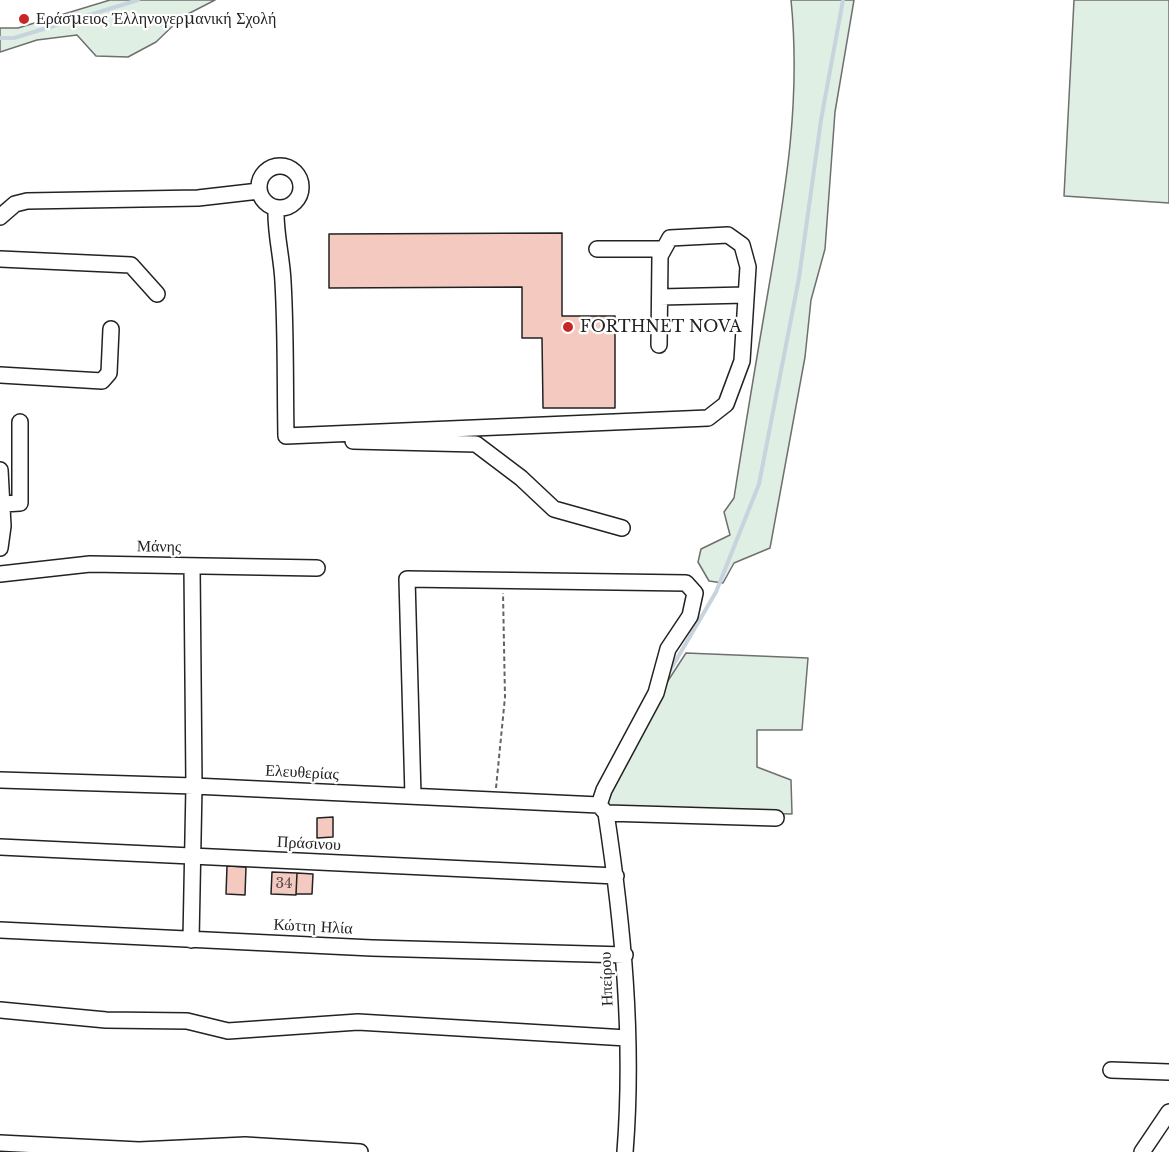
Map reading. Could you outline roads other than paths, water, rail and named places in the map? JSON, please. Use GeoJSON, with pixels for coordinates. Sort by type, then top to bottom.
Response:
{"type":"FeatureCollection","features":[{"type":"Feature","properties":{"kind":"street"},"geometry":{"type":"LineString","coordinates":[[278,166],[289,168],[297,174],[301,184],[300,194],[295,202],[286,207],[276,208],[268,205],[259,191],[260,179],[267,170],[278,166]]}},
{"type":"Feature","properties":{"kind":"street"},"geometry":{"type":"LineString","coordinates":[[0,217],[15,204],[27,201],[198,198],[259,191]]}},
{"type":"Feature","properties":{"kind":"street"},"geometry":{"type":"LineString","coordinates":[[276,208],[275,224],[282,250],[284,287],[286,441],[476,444],[521,478],[554,509],[622,528]]}},
{"type":"Feature","properties":{"kind":"street"},"geometry":{"type":"LineString","coordinates":[[286,436],[708,418],[726,404],[742,361],[748,267],[742,245],[728,235],[670,238],[660,256],[659,345]]}},
{"type":"Feature","properties":{"kind":"street"},"geometry":{"type":"LineString","coordinates":[[597,249],[664,249]]}},
{"type":"Feature","properties":{"kind":"street"},"geometry":{"type":"LineString","coordinates":[[0,259],[131,265],[157,294]]}},
{"type":"Feature","properties":{"kind":"street"},"geometry":{"type":"LineString","coordinates":[[660,297],[746,295]]}},
{"type":"Feature","properties":{"kind":"street"},"geometry":{"type":"LineString","coordinates":[[0,375],[102,381],[109,373],[111,329]]}},
{"type":"Feature","properties":{"kind":"street"},"geometry":{"type":"LineString","coordinates":[[3,504],[20,503],[20,422]]}},
{"type":"Feature","properties":{"kind":"street"},"geometry":{"type":"LineString","coordinates":[[0,470],[3,504],[0,548]]}},
{"type":"Feature","properties":{"kind":"street","name":"Μάνης"},"geometry":{"type":"LineString","coordinates":[[0,574],[73,564],[317,568]]}},
{"type":"Feature","properties":{"kind":"street"},"geometry":{"type":"LineString","coordinates":[[191,940],[194,786],[192,566]]}},
{"type":"Feature","properties":{"kind":"street"},"geometry":{"type":"LineString","coordinates":[[413,796],[407,579],[686,583],[695,593],[690,616],[668,649],[657,693],[604,790],[602,808]]}},
{"type":"Feature","properties":{"kind":"street","name":"Ελευθερίας"},"geometry":{"type":"LineString","coordinates":[[0,780],[413,796],[776,818]]}},
{"type":"Feature","properties":{"kind":"street","name":"Ηπείρου"},"geometry":{"type":"LineString","coordinates":[[602,808],[616,876],[625,955],[627,1038],[625,1152]]}},
{"type":"Feature","properties":{"kind":"street","name":"Πράσινου"},"geometry":{"type":"LineString","coordinates":[[0,847],[616,876]]}},
{"type":"Feature","properties":{"kind":"street","name":"Κώττη Ηλία"},"geometry":{"type":"LineString","coordinates":[[0,930],[372,948],[625,955]]}},
{"type":"Feature","properties":{"kind":"street"},"geometry":{"type":"LineString","coordinates":[[0,1010],[106,1020],[187,1021],[228,1031],[358,1022],[627,1038]]}},
{"type":"Feature","properties":{"kind":"street"},"geometry":{"type":"LineString","coordinates":[[1111,1070],[1169,1072]]}},
{"type":"Feature","properties":{"kind":"street"},"geometry":{"type":"LineString","coordinates":[[1142,1152],[1169,1112]]}},
{"type":"Feature","properties":{"kind":"street"},"geometry":{"type":"LineString","coordinates":[[0,1143],[139,1150],[245,1145],[360,1152]]}},
{"type":"Feature","properties":{"kind":"waterway"},"geometry":{"type":"LineString","coordinates":[[0,38],[14,38],[138,0]]}},
{"type":"Feature","properties":{"kind":"waterway"},"geometry":{"type":"LineString","coordinates":[[668,674],[716,592],[759,484],[799,278],[821,120],[843,0]]}},
{"type":"Feature","properties":{"kind":"place","name":"Εράσμειος Έλληνογερμανική Σχολή"},"geometry":{"type":"Point","coordinates":[24,19]}},
{"type":"Feature","properties":{"kind":"place","name":"FORTHNET NOVA"},"geometry":{"type":"Point","coordinates":[568,327]}}]}
